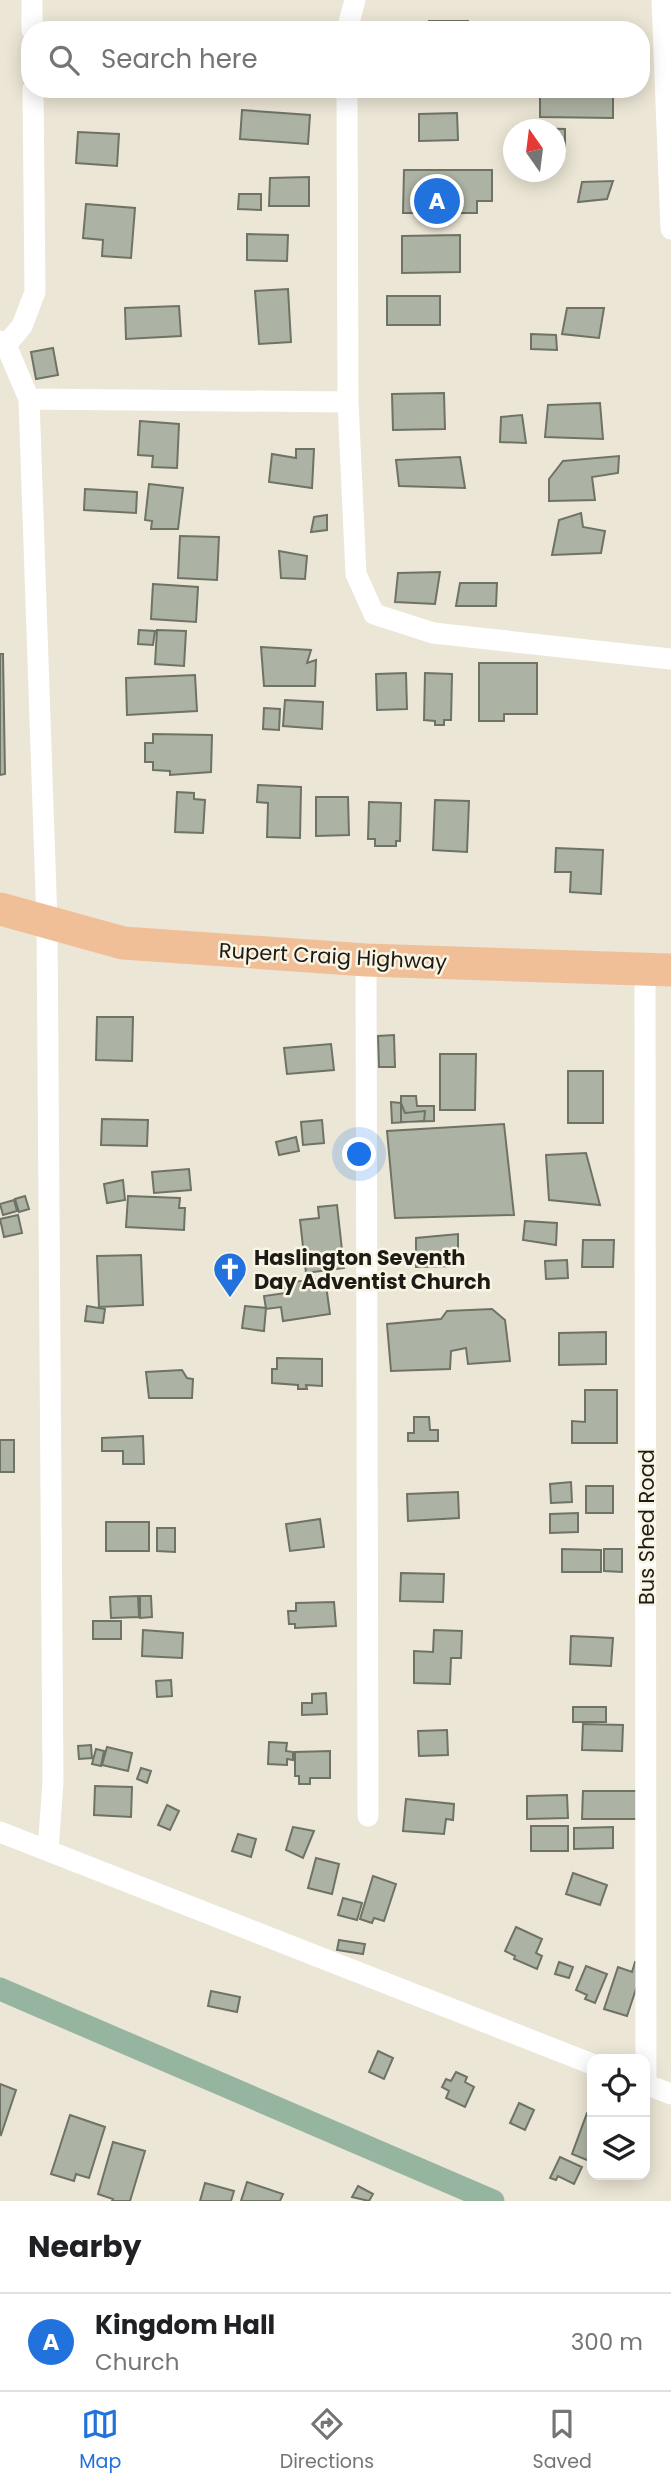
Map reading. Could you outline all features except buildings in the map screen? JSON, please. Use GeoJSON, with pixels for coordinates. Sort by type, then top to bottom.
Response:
{"type":"FeatureCollection","features":[{"type":"Feature","properties":{"kind":"main road","name":"Rupert Craig Highway"},"geometry":{"type":"LineString","coordinates":[[0,909],[123,943],[366,960],[658,970]]}},
{"type":"Feature","properties":{"kind":"street"},"geometry":{"type":"LineString","coordinates":[[32,0],[32,21]]}},
{"type":"Feature","properties":{"kind":"street"},"geometry":{"type":"LineString","coordinates":[[349,21],[355,0]]}},
{"type":"Feature","properties":{"kind":"street"},"geometry":{"type":"LineString","coordinates":[[662,0],[671,229]]}},
{"type":"Feature","properties":{"kind":"street"},"geometry":{"type":"LineString","coordinates":[[33,98],[35,292],[22,326],[3,343],[29,399],[47,922],[53,1768],[48,1851]]}},
{"type":"Feature","properties":{"kind":"street"},"geometry":{"type":"LineString","coordinates":[[347,98],[348,402],[356,575],[374,614],[433,633],[671,659]]}},
{"type":"Feature","properties":{"kind":"street"},"geometry":{"type":"LineString","coordinates":[[29,399],[348,402]]}},
{"type":"Feature","properties":{"kind":"street"},"geometry":{"type":"LineString","coordinates":[[366,960],[368,1816]]}},
{"type":"Feature","properties":{"kind":"street","name":"Bus Shed Road"},"geometry":{"type":"LineString","coordinates":[[645,2054],[658,970]]}},
{"type":"Feature","properties":{"kind":"street"},"geometry":{"type":"LineString","coordinates":[[0,1832],[587,2062]]}},
{"type":"Feature","properties":{"kind":"street"},"geometry":{"type":"LineString","coordinates":[[650,2087],[671,2094]]}},
{"type":"Feature","properties":{"kind":"waterway"},"geometry":{"type":"LineString","coordinates":[[0,1989],[493,2201]]}},
{"type":"Feature","properties":{"kind":"place","name":"Kingdom Hall"},"geometry":{"type":"Point","coordinates":[437,201]}},
{"type":"Feature","properties":{"kind":"place","name":"Haslington Seventh Day Adventist Church"},"geometry":{"type":"Point","coordinates":[230,1299]}}]}
